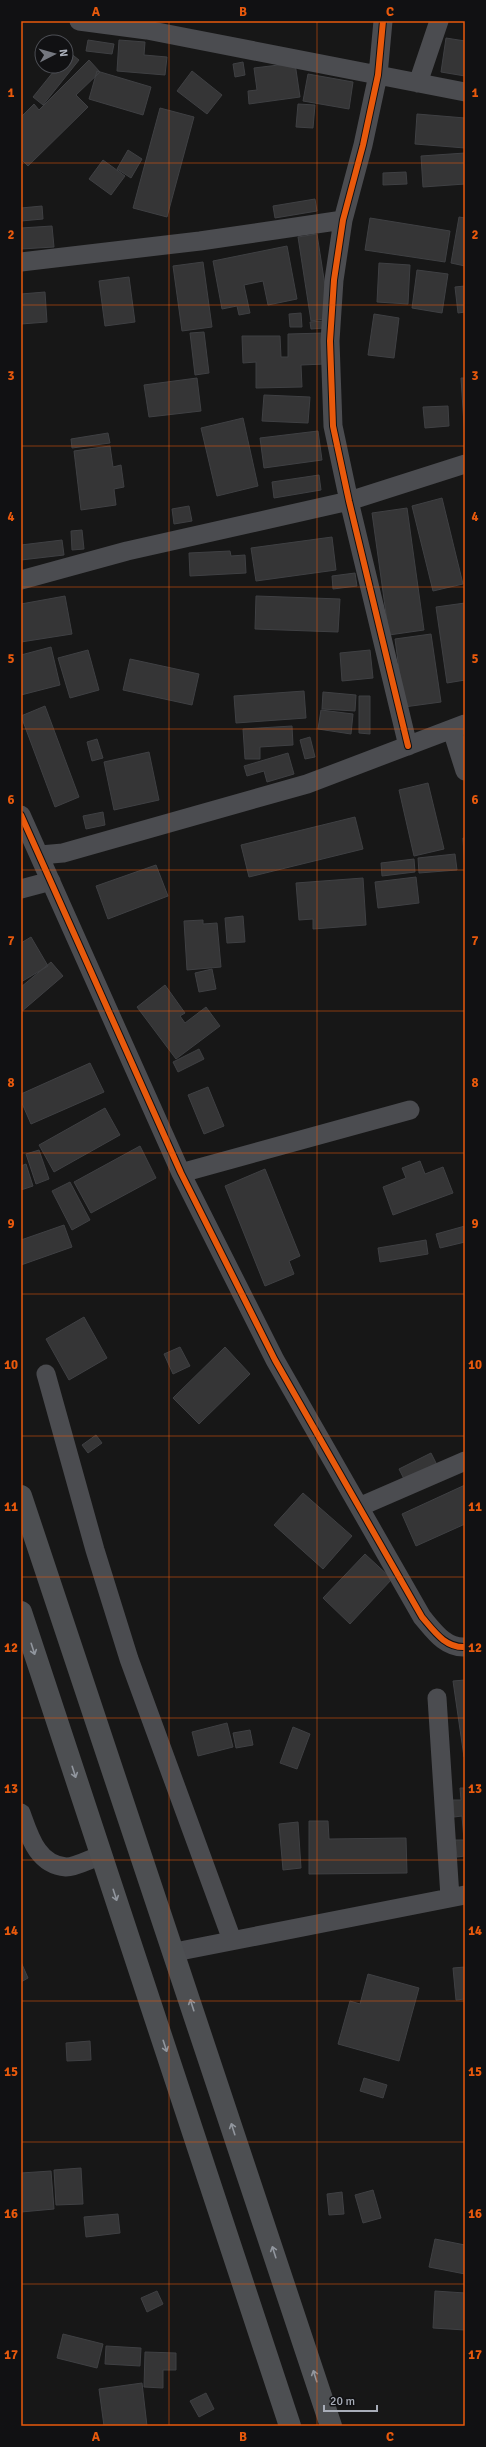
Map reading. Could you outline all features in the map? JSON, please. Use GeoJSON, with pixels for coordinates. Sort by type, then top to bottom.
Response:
{"type":"FeatureCollection","features":[{"type":"Feature","properties":{"kind":"main road"},"geometry":{"type":"LineString","coordinates":[[21,1496],[175,1952],[331,2426]]}},
{"type":"Feature","properties":{"kind":"main road"},"geometry":{"type":"LineString","coordinates":[[21,1612],[290,2426]]}},
{"type":"Feature","properties":{"kind":"street"},"geometry":{"type":"LineString","coordinates":[[79,21],[147,30],[465,92]]}},
{"type":"Feature","properties":{"kind":"street"},"geometry":{"type":"LineString","coordinates":[[383,21],[378,75],[363,145],[343,220],[334,280],[330,341],[333,426],[349,501],[408,746]]}},
{"type":"Feature","properties":{"kind":"street"},"geometry":{"type":"LineString","coordinates":[[418,83],[439,21]]}},
{"type":"Feature","properties":{"kind":"street"},"geometry":{"type":"LineString","coordinates":[[21,262],[185,243],[343,220]]}},
{"type":"Feature","properties":{"kind":"street"},"geometry":{"type":"LineString","coordinates":[[21,580],[127,551],[349,501],[465,464]]}},
{"type":"Feature","properties":{"kind":"street"},"geometry":{"type":"LineString","coordinates":[[40,855],[63,853],[307,784],[458,727],[465,771]]}},
{"type":"Feature","properties":{"kind":"street"},"geometry":{"type":"LineString","coordinates":[[21,815],[181,1173],[275,1360],[422,1617],[441,1640],[456,1647],[465,1647]]}},
{"type":"Feature","properties":{"kind":"street"},"geometry":{"type":"LineString","coordinates":[[21,889],[51,881]]}},
{"type":"Feature","properties":{"kind":"street"},"geometry":{"type":"LineString","coordinates":[[181,1173],[410,1110]]}},
{"type":"Feature","properties":{"kind":"street"},"geometry":{"type":"LineString","coordinates":[[46,1374],[95,1550],[129,1659],[232,1940]]}},
{"type":"Feature","properties":{"kind":"street"},"geometry":{"type":"LineString","coordinates":[[359,1506],[465,1461]]}},
{"type":"Feature","properties":{"kind":"street"},"geometry":{"type":"LineString","coordinates":[[175,1952],[457,1896],[437,1698]]}},
{"type":"Feature","properties":{"kind":"street"},"geometry":{"type":"LineString","coordinates":[[21,1813],[33,1846],[47,1861],[67,1867],[102,1855]]}},
{"type":"Feature","properties":{"kind":"building"},"geometry":{"type":"Polygon","coordinates":[[[446,38],[465,41],[465,76],[441,72],[446,38]]]}},
{"type":"Feature","properties":{"kind":"building"},"geometry":{"type":"Polygon","coordinates":[[[88,40],[114,44],[112,54],[86,51],[88,40]]]}},
{"type":"Feature","properties":{"kind":"building"},"geometry":{"type":"Polygon","coordinates":[[[119,40],[145,42],[144,55],[167,57],[165,75],[117,71],[119,40]]]}},
{"type":"Feature","properties":{"kind":"building"},"geometry":{"type":"Polygon","coordinates":[[[74,56],[79,60],[74,66],[74,56]]]}},
{"type":"Feature","properties":{"kind":"building"},"geometry":{"type":"Polygon","coordinates":[[[89,60],[100,72],[76,95],[88,107],[28,166],[21,159],[21,117],[34,104],[39,110],[89,60]]]}},
{"type":"Feature","properties":{"kind":"building"},"geometry":{"type":"Polygon","coordinates":[[[243,62],[245,75],[235,77],[233,64],[243,62]]]}},
{"type":"Feature","properties":{"kind":"building"},"geometry":{"type":"Polygon","coordinates":[[[295,63],[300,97],[249,104],[248,91],[257,90],[254,68],[295,63]]]}},
{"type":"Feature","properties":{"kind":"building"},"geometry":{"type":"Polygon","coordinates":[[[97,71],[151,87],[143,115],[89,99],[97,71]]]}},
{"type":"Feature","properties":{"kind":"building"},"geometry":{"type":"Polygon","coordinates":[[[192,71],[222,95],[207,114],[177,91],[192,71]]]}},
{"type":"Feature","properties":{"kind":"building"},"geometry":{"type":"Polygon","coordinates":[[[52,74],[68,74],[43,105],[33,97],[52,74]]]}},
{"type":"Feature","properties":{"kind":"building"},"geometry":{"type":"Polygon","coordinates":[[[308,74],[353,82],[349,109],[303,101],[308,74]]]}},
{"type":"Feature","properties":{"kind":"building"},"geometry":{"type":"Polygon","coordinates":[[[298,104],[315,105],[313,128],[296,127],[298,104]]]}},
{"type":"Feature","properties":{"kind":"building"},"geometry":{"type":"Polygon","coordinates":[[[160,108],[194,117],[167,217],[133,208],[160,108]]]}},
{"type":"Feature","properties":{"kind":"building"},"geometry":{"type":"Polygon","coordinates":[[[417,114],[465,118],[465,148],[415,144],[417,114]]]}},
{"type":"Feature","properties":{"kind":"building"},"geometry":{"type":"Polygon","coordinates":[[[128,150],[142,159],[131,178],[117,169],[128,150]]]}},
{"type":"Feature","properties":{"kind":"building"},"geometry":{"type":"Polygon","coordinates":[[[465,153],[465,184],[423,187],[421,156],[465,153]]]}},
{"type":"Feature","properties":{"kind":"building"},"geometry":{"type":"Polygon","coordinates":[[[103,160],[125,176],[111,195],[89,179],[103,160]]]}},
{"type":"Feature","properties":{"kind":"building"},"geometry":{"type":"Polygon","coordinates":[[[406,172],[407,184],[383,185],[383,173],[406,172]]]}},
{"type":"Feature","properties":{"kind":"building"},"geometry":{"type":"Polygon","coordinates":[[[315,199],[317,211],[275,218],[273,206],[315,199]]]}},
{"type":"Feature","properties":{"kind":"building"},"geometry":{"type":"Polygon","coordinates":[[[42,206],[43,219],[21,221],[21,208],[42,206]]]}},
{"type":"Feature","properties":{"kind":"building"},"geometry":{"type":"Polygon","coordinates":[[[459,217],[465,218],[465,266],[451,263],[459,217]]]}},
{"type":"Feature","properties":{"kind":"building"},"geometry":{"type":"Polygon","coordinates":[[[370,218],[450,231],[445,262],[365,250],[370,218]]]}},
{"type":"Feature","properties":{"kind":"building"},"geometry":{"type":"Polygon","coordinates":[[[52,226],[54,247],[21,249],[21,228],[52,226]]]}},
{"type":"Feature","properties":{"kind":"building"},"geometry":{"type":"Polygon","coordinates":[[[317,234],[330,318],[311,321],[298,237],[317,234]]]}},
{"type":"Feature","properties":{"kind":"building"},"geometry":{"type":"Polygon","coordinates":[[[287,246],[297,299],[268,305],[263,281],[244,285],[250,313],[239,315],[237,306],[222,309],[213,261],[287,246]]]}},
{"type":"Feature","properties":{"kind":"building"},"geometry":{"type":"Polygon","coordinates":[[[203,262],[212,327],[182,331],[173,266],[203,262]]]}},
{"type":"Feature","properties":{"kind":"building"},"geometry":{"type":"Polygon","coordinates":[[[379,263],[410,265],[408,304],[377,302],[379,263]]]}},
{"type":"Feature","properties":{"kind":"building"},"geometry":{"type":"Polygon","coordinates":[[[417,270],[448,274],[442,313],[412,308],[417,270]]]}},
{"type":"Feature","properties":{"kind":"building"},"geometry":{"type":"Polygon","coordinates":[[[129,277],[135,322],[105,326],[99,281],[129,277]]]}},
{"type":"Feature","properties":{"kind":"building"},"geometry":{"type":"Polygon","coordinates":[[[465,286],[465,312],[458,313],[455,287],[465,286]]]}},
{"type":"Feature","properties":{"kind":"building"},"geometry":{"type":"Polygon","coordinates":[[[45,292],[47,322],[21,324],[21,294],[45,292]]]}},
{"type":"Feature","properties":{"kind":"building"},"geometry":{"type":"Polygon","coordinates":[[[301,313],[302,327],[290,327],[289,314],[301,313]]]}},
{"type":"Feature","properties":{"kind":"building"},"geometry":{"type":"Polygon","coordinates":[[[374,314],[399,318],[394,358],[368,355],[374,314]]]}},
{"type":"Feature","properties":{"kind":"building"},"geometry":{"type":"Polygon","coordinates":[[[323,321],[324,328],[311,329],[310,322],[323,321]]]}},
{"type":"Feature","properties":{"kind":"building"},"geometry":{"type":"Polygon","coordinates":[[[204,332],[209,373],[195,375],[190,333],[204,332]]]}},
{"type":"Feature","properties":{"kind":"building"},"geometry":{"type":"Polygon","coordinates":[[[324,333],[325,364],[301,365],[302,387],[256,388],[256,362],[243,363],[242,336],[280,336],[281,357],[288,357],[288,334],[324,333]]]}},
{"type":"Feature","properties":{"kind":"building"},"geometry":{"type":"Polygon","coordinates":[[[197,378],[201,411],[149,417],[144,385],[197,378]]]}},
{"type":"Feature","properties":{"kind":"building"},"geometry":{"type":"Polygon","coordinates":[[[461,378],[465,378],[465,440],[461,378]]]}},
{"type":"Feature","properties":{"kind":"building"},"geometry":{"type":"Polygon","coordinates":[[[264,395],[310,397],[308,423],[262,421],[264,395]]]}},
{"type":"Feature","properties":{"kind":"building"},"geometry":{"type":"Polygon","coordinates":[[[448,406],[449,426],[425,428],[423,407],[448,406]]]}},
{"type":"Feature","properties":{"kind":"building"},"geometry":{"type":"Polygon","coordinates":[[[243,418],[258,486],[217,496],[201,428],[243,418]]]}},
{"type":"Feature","properties":{"kind":"building"},"geometry":{"type":"Polygon","coordinates":[[[318,431],[322,460],[264,468],[260,438],[318,431]]]}},
{"type":"Feature","properties":{"kind":"building"},"geometry":{"type":"Polygon","coordinates":[[[108,433],[110,443],[72,448],[71,439],[108,433]]]}},
{"type":"Feature","properties":{"kind":"building"},"geometry":{"type":"Polygon","coordinates":[[[110,446],[113,467],[121,465],[124,487],[114,489],[116,505],[81,510],[74,451],[110,446]]]}},
{"type":"Feature","properties":{"kind":"building"},"geometry":{"type":"Polygon","coordinates":[[[319,475],[321,490],[274,498],[272,482],[319,475]]]}},
{"type":"Feature","properties":{"kind":"building"},"geometry":{"type":"Polygon","coordinates":[[[442,498],[463,584],[433,591],[412,506],[442,498]]]}},
{"type":"Feature","properties":{"kind":"building"},"geometry":{"type":"Polygon","coordinates":[[[189,506],[192,521],[174,524],[172,509],[189,506]]]}},
{"type":"Feature","properties":{"kind":"building"},"geometry":{"type":"Polygon","coordinates":[[[407,508],[424,630],[389,635],[372,513],[407,508]]]}},
{"type":"Feature","properties":{"kind":"building"},"geometry":{"type":"Polygon","coordinates":[[[82,530],[84,549],[72,550],[71,531],[82,530]]]}},
{"type":"Feature","properties":{"kind":"building"},"geometry":{"type":"Polygon","coordinates":[[[332,537],[336,570],[256,581],[251,548],[332,537]]]}},
{"type":"Feature","properties":{"kind":"building"},"geometry":{"type":"Polygon","coordinates":[[[62,540],[64,555],[21,560],[21,545],[62,540]]]}},
{"type":"Feature","properties":{"kind":"building"},"geometry":{"type":"Polygon","coordinates":[[[230,551],[231,556],[245,555],[246,573],[190,576],[189,553],[230,551]]]}},
{"type":"Feature","properties":{"kind":"building"},"geometry":{"type":"Polygon","coordinates":[[[355,573],[357,586],[333,589],[332,576],[355,573]]]}},
{"type":"Feature","properties":{"kind":"building"},"geometry":{"type":"Polygon","coordinates":[[[65,596],[72,634],[21,642],[21,604],[65,596]]]}},
{"type":"Feature","properties":{"kind":"building"},"geometry":{"type":"Polygon","coordinates":[[[256,596],[340,599],[338,632],[255,629],[256,596]]]}},
{"type":"Feature","properties":{"kind":"building"},"geometry":{"type":"Polygon","coordinates":[[[465,603],[465,680],[447,683],[436,607],[465,603]]]}},
{"type":"Feature","properties":{"kind":"building"},"geometry":{"type":"Polygon","coordinates":[[[431,634],[441,702],[404,707],[395,639],[431,634]]]}},
{"type":"Feature","properties":{"kind":"building"},"geometry":{"type":"Polygon","coordinates":[[[51,647],[60,685],[21,695],[21,655],[51,647]]]}},
{"type":"Feature","properties":{"kind":"building"},"geometry":{"type":"Polygon","coordinates":[[[88,650],[99,690],[70,698],[58,658],[88,650]]]}},
{"type":"Feature","properties":{"kind":"building"},"geometry":{"type":"Polygon","coordinates":[[[370,650],[373,678],[342,681],[340,653],[370,650]]]}},
{"type":"Feature","properties":{"kind":"building"},"geometry":{"type":"Polygon","coordinates":[[[130,659],[199,674],[192,705],[123,690],[130,659]]]}},
{"type":"Feature","properties":{"kind":"building"},"geometry":{"type":"Polygon","coordinates":[[[304,691],[306,718],[236,723],[234,696],[304,691]]]}},
{"type":"Feature","properties":{"kind":"building"},"geometry":{"type":"Polygon","coordinates":[[[323,692],[356,695],[355,711],[322,709],[323,692]]]}},
{"type":"Feature","properties":{"kind":"building"},"geometry":{"type":"Polygon","coordinates":[[[359,696],[370,696],[370,734],[359,733],[359,696]]]}},
{"type":"Feature","properties":{"kind":"building"},"geometry":{"type":"Polygon","coordinates":[[[45,706],[79,797],[55,807],[21,716],[45,706]]]}},
{"type":"Feature","properties":{"kind":"building"},"geometry":{"type":"Polygon","coordinates":[[[321,710],[353,714],[351,734],[318,729],[321,710]]]}},
{"type":"Feature","properties":{"kind":"building"},"geometry":{"type":"Polygon","coordinates":[[[292,726],[293,745],[260,747],[260,759],[245,759],[243,729],[292,726]]]}},
{"type":"Feature","properties":{"kind":"building"},"geometry":{"type":"Polygon","coordinates":[[[310,737],[315,757],[305,759],[300,740],[310,737]]]}},
{"type":"Feature","properties":{"kind":"building"},"geometry":{"type":"Polygon","coordinates":[[[97,739],[103,758],[92,761],[87,742],[97,739]]]}},
{"type":"Feature","properties":{"kind":"building"},"geometry":{"type":"Polygon","coordinates":[[[149,752],[159,800],[114,810],[104,762],[149,752]]]}},
{"type":"Feature","properties":{"kind":"building"},"geometry":{"type":"Polygon","coordinates":[[[288,753],[294,774],[267,782],[264,771],[247,776],[244,766],[288,753]]]}},
{"type":"Feature","properties":{"kind":"building"},"geometry":{"type":"Polygon","coordinates":[[[428,783],[444,849],[414,856],[399,790],[428,783]]]}},
{"type":"Feature","properties":{"kind":"building"},"geometry":{"type":"Polygon","coordinates":[[[103,812],[105,825],[86,829],[83,816],[103,812]]]}},
{"type":"Feature","properties":{"kind":"building"},"geometry":{"type":"Polygon","coordinates":[[[355,817],[363,849],[249,877],[241,845],[355,817]]]}},
{"type":"Feature","properties":{"kind":"building"},"geometry":{"type":"Polygon","coordinates":[[[463,838],[465,838],[465,873],[463,838]]]}},
{"type":"Feature","properties":{"kind":"building"},"geometry":{"type":"Polygon","coordinates":[[[455,854],[457,870],[419,873],[418,858],[455,854]]]}},
{"type":"Feature","properties":{"kind":"building"},"geometry":{"type":"Polygon","coordinates":[[[414,859],[415,872],[382,876],[381,863],[414,859]]]}},
{"type":"Feature","properties":{"kind":"building"},"geometry":{"type":"Polygon","coordinates":[[[156,865],[168,896],[108,919],[96,886],[156,865]]]}},
{"type":"Feature","properties":{"kind":"building"},"geometry":{"type":"Polygon","coordinates":[[[416,877],[419,903],[378,908],[375,882],[416,877]]]}},
{"type":"Feature","properties":{"kind":"building"},"geometry":{"type":"Polygon","coordinates":[[[363,878],[366,925],[313,929],[313,919],[299,920],[296,883],[363,878]]]}},
{"type":"Feature","properties":{"kind":"building"},"geometry":{"type":"Polygon","coordinates":[[[243,916],[245,942],[227,943],[225,918],[243,916]]]}},
{"type":"Feature","properties":{"kind":"building"},"geometry":{"type":"Polygon","coordinates":[[[203,920],[203,924],[217,923],[221,967],[187,970],[184,921],[203,920]]]}},
{"type":"Feature","properties":{"kind":"building"},"geometry":{"type":"Polygon","coordinates":[[[31,937],[48,966],[21,982],[21,943],[31,937]]]}},
{"type":"Feature","properties":{"kind":"building"},"geometry":{"type":"Polygon","coordinates":[[[51,962],[63,976],[21,1012],[21,987],[51,962]]]}},
{"type":"Feature","properties":{"kind":"building"},"geometry":{"type":"Polygon","coordinates":[[[212,969],[216,989],[199,992],[195,973],[212,969]]]}},
{"type":"Feature","properties":{"kind":"building"},"geometry":{"type":"Polygon","coordinates":[[[165,985],[185,1013],[180,1016],[185,1023],[206,1007],[220,1026],[176,1059],[137,1007],[165,985]]]}},
{"type":"Feature","properties":{"kind":"building"},"geometry":{"type":"Polygon","coordinates":[[[199,1049],[204,1059],[178,1072],[173,1062],[199,1049]]]}},
{"type":"Feature","properties":{"kind":"building"},"geometry":{"type":"Polygon","coordinates":[[[90,1063],[104,1092],[31,1124],[21,1101],[21,1094],[90,1063]]]}},
{"type":"Feature","properties":{"kind":"building"},"geometry":{"type":"Polygon","coordinates":[[[208,1087],[224,1126],[204,1134],[188,1095],[208,1087]]]}},
{"type":"Feature","properties":{"kind":"building"},"geometry":{"type":"Polygon","coordinates":[[[105,1108],[120,1135],[54,1172],[39,1145],[105,1108]]]}},
{"type":"Feature","properties":{"kind":"building"},"geometry":{"type":"Polygon","coordinates":[[[140,1146],[156,1178],[91,1213],[74,1182],[140,1146]]]}},
{"type":"Feature","properties":{"kind":"building"},"geometry":{"type":"Polygon","coordinates":[[[39,1150],[49,1179],[36,1184],[26,1154],[39,1150]]]}},
{"type":"Feature","properties":{"kind":"building"},"geometry":{"type":"Polygon","coordinates":[[[420,1161],[425,1174],[443,1167],[453,1193],[393,1215],[383,1187],[406,1178],[402,1168],[420,1161]]]}},
{"type":"Feature","properties":{"kind":"building"},"geometry":{"type":"Polygon","coordinates":[[[26,1164],[33,1186],[21,1190],[21,1166],[26,1164]]]}},
{"type":"Feature","properties":{"kind":"building"},"geometry":{"type":"Polygon","coordinates":[[[265,1169],[300,1256],[289,1261],[294,1274],[265,1286],[225,1186],[265,1169]]]}},
{"type":"Feature","properties":{"kind":"building"},"geometry":{"type":"Polygon","coordinates":[[[70,1182],[90,1220],[72,1230],[52,1191],[70,1182]]]}},
{"type":"Feature","properties":{"kind":"building"},"geometry":{"type":"Polygon","coordinates":[[[64,1225],[72,1247],[21,1265],[21,1240],[64,1225]]]}},
{"type":"Feature","properties":{"kind":"building"},"geometry":{"type":"Polygon","coordinates":[[[465,1226],[465,1242],[440,1248],[436,1234],[465,1226]]]}},
{"type":"Feature","properties":{"kind":"building"},"geometry":{"type":"Polygon","coordinates":[[[426,1240],[428,1254],[380,1262],[378,1248],[426,1240]]]}},
{"type":"Feature","properties":{"kind":"building"},"geometry":{"type":"Polygon","coordinates":[[[84,1317],[107,1358],[69,1380],[46,1339],[84,1317]]]}},
{"type":"Feature","properties":{"kind":"building"},"geometry":{"type":"Polygon","coordinates":[[[180,1347],[190,1366],[173,1374],[164,1354],[180,1347]]]}},
{"type":"Feature","properties":{"kind":"building"},"geometry":{"type":"Polygon","coordinates":[[[225,1347],[250,1374],[199,1424],[173,1398],[225,1347]]]}},
{"type":"Feature","properties":{"kind":"building"},"geometry":{"type":"Polygon","coordinates":[[[96,1435],[102,1443],[88,1453],[82,1445],[96,1435]]]}},
{"type":"Feature","properties":{"kind":"building"},"geometry":{"type":"Polygon","coordinates":[[[431,1453],[438,1467],[406,1483],[399,1469],[431,1453]]]}},
{"type":"Feature","properties":{"kind":"building"},"geometry":{"type":"Polygon","coordinates":[[[465,1485],[465,1524],[416,1546],[402,1514],[465,1485]]]}},
{"type":"Feature","properties":{"kind":"building"},"geometry":{"type":"Polygon","coordinates":[[[303,1493],[352,1536],[323,1569],[274,1525],[303,1493]]]}},
{"type":"Feature","properties":{"kind":"building"},"geometry":{"type":"Polygon","coordinates":[[[365,1554],[392,1579],[350,1624],[323,1598],[365,1554]]]}},
{"type":"Feature","properties":{"kind":"building"},"geometry":{"type":"Polygon","coordinates":[[[465,1680],[465,1757],[464,1757],[453,1681],[465,1680]]]}},
{"type":"Feature","properties":{"kind":"building"},"geometry":{"type":"Polygon","coordinates":[[[227,1723],[233,1747],[198,1756],[192,1732],[227,1723]]]}},
{"type":"Feature","properties":{"kind":"building"},"geometry":{"type":"Polygon","coordinates":[[[293,1727],[310,1734],[297,1769],[280,1763],[293,1727]]]}},
{"type":"Feature","properties":{"kind":"building"},"geometry":{"type":"Polygon","coordinates":[[[250,1730],[253,1745],[236,1748],[233,1733],[250,1730]]]}},
{"type":"Feature","properties":{"kind":"building"},"geometry":{"type":"Polygon","coordinates":[[[460,1788],[465,1788],[465,1856],[457,1857],[455,1840],[464,1840],[462,1816],[454,1817],[453,1800],[461,1800],[460,1788]]]}},
{"type":"Feature","properties":{"kind":"building"},"geometry":{"type":"Polygon","coordinates":[[[309,1821],[328,1821],[329,1839],[406,1838],[407,1873],[309,1874],[309,1821]]]}},
{"type":"Feature","properties":{"kind":"building"},"geometry":{"type":"Polygon","coordinates":[[[298,1822],[301,1868],[283,1870],[279,1824],[298,1822]]]}},
{"type":"Feature","properties":{"kind":"building"},"geometry":{"type":"Polygon","coordinates":[[[21,1962],[28,1978],[21,1982],[21,1962]]]}},
{"type":"Feature","properties":{"kind":"building"},"geometry":{"type":"Polygon","coordinates":[[[465,1967],[465,1999],[456,2000],[453,1968],[465,1967]]]}},
{"type":"Feature","properties":{"kind":"building"},"geometry":{"type":"Polygon","coordinates":[[[368,1974],[419,1988],[399,2061],[338,2044],[350,2001],[360,2004],[368,1974]]]}},
{"type":"Feature","properties":{"kind":"building"},"geometry":{"type":"Polygon","coordinates":[[[90,2041],[91,2060],[67,2061],[66,2043],[90,2041]]]}},
{"type":"Feature","properties":{"kind":"building"},"geometry":{"type":"Polygon","coordinates":[[[364,2078],[387,2085],[383,2098],[360,2091],[364,2078]]]}},
{"type":"Feature","properties":{"kind":"building"},"geometry":{"type":"Polygon","coordinates":[[[81,2168],[83,2204],[56,2205],[54,2170],[81,2168]]]}},
{"type":"Feature","properties":{"kind":"building"},"geometry":{"type":"Polygon","coordinates":[[[51,2171],[54,2209],[21,2212],[21,2173],[51,2171]]]}},
{"type":"Feature","properties":{"kind":"building"},"geometry":{"type":"Polygon","coordinates":[[[373,2190],[381,2218],[363,2223],[355,2195],[373,2190]]]}},
{"type":"Feature","properties":{"kind":"building"},"geometry":{"type":"Polygon","coordinates":[[[342,2192],[344,2214],[329,2215],[327,2194],[342,2192]]]}},
{"type":"Feature","properties":{"kind":"building"},"geometry":{"type":"Polygon","coordinates":[[[118,2214],[120,2233],[86,2237],[84,2217],[118,2214]]]}},
{"type":"Feature","properties":{"kind":"building"},"geometry":{"type":"Polygon","coordinates":[[[435,2239],[465,2245],[465,2274],[429,2267],[435,2239]]]}},
{"type":"Feature","properties":{"kind":"building"},"geometry":{"type":"Polygon","coordinates":[[[157,2291],[163,2304],[147,2312],[141,2298],[157,2291]]]}},
{"type":"Feature","properties":{"kind":"building"},"geometry":{"type":"Polygon","coordinates":[[[435,2291],[465,2293],[465,2330],[433,2328],[435,2291]]]}},
{"type":"Feature","properties":{"kind":"building"},"geometry":{"type":"Polygon","coordinates":[[[63,2334],[103,2344],[97,2368],[57,2358],[63,2334]]]}},
{"type":"Feature","properties":{"kind":"building"},"geometry":{"type":"Polygon","coordinates":[[[106,2346],[141,2348],[140,2366],[105,2364],[106,2346]]]}},
{"type":"Feature","properties":{"kind":"building"},"geometry":{"type":"Polygon","coordinates":[[[145,2352],[176,2353],[176,2370],[163,2370],[163,2388],[144,2387],[145,2352]]]}},
{"type":"Feature","properties":{"kind":"building"},"geometry":{"type":"Polygon","coordinates":[[[142,2383],[147,2426],[104,2426],[99,2389],[142,2383]]]}},
{"type":"Feature","properties":{"kind":"building"},"geometry":{"type":"Polygon","coordinates":[[[206,2393],[214,2409],[199,2417],[190,2401],[206,2393]]]}},
{"type":"Feature","properties":{"kind":"cycle path"},"geometry":{"type":"LineString","coordinates":[[383,21],[378,75],[363,145],[343,220],[334,280],[330,341],[333,426],[349,501],[408,746]]}},
{"type":"Feature","properties":{"kind":"cycle path"},"geometry":{"type":"LineString","coordinates":[[21,815],[181,1173],[275,1360],[422,1617],[440,1638],[452,1645],[465,1647]]}}]}
